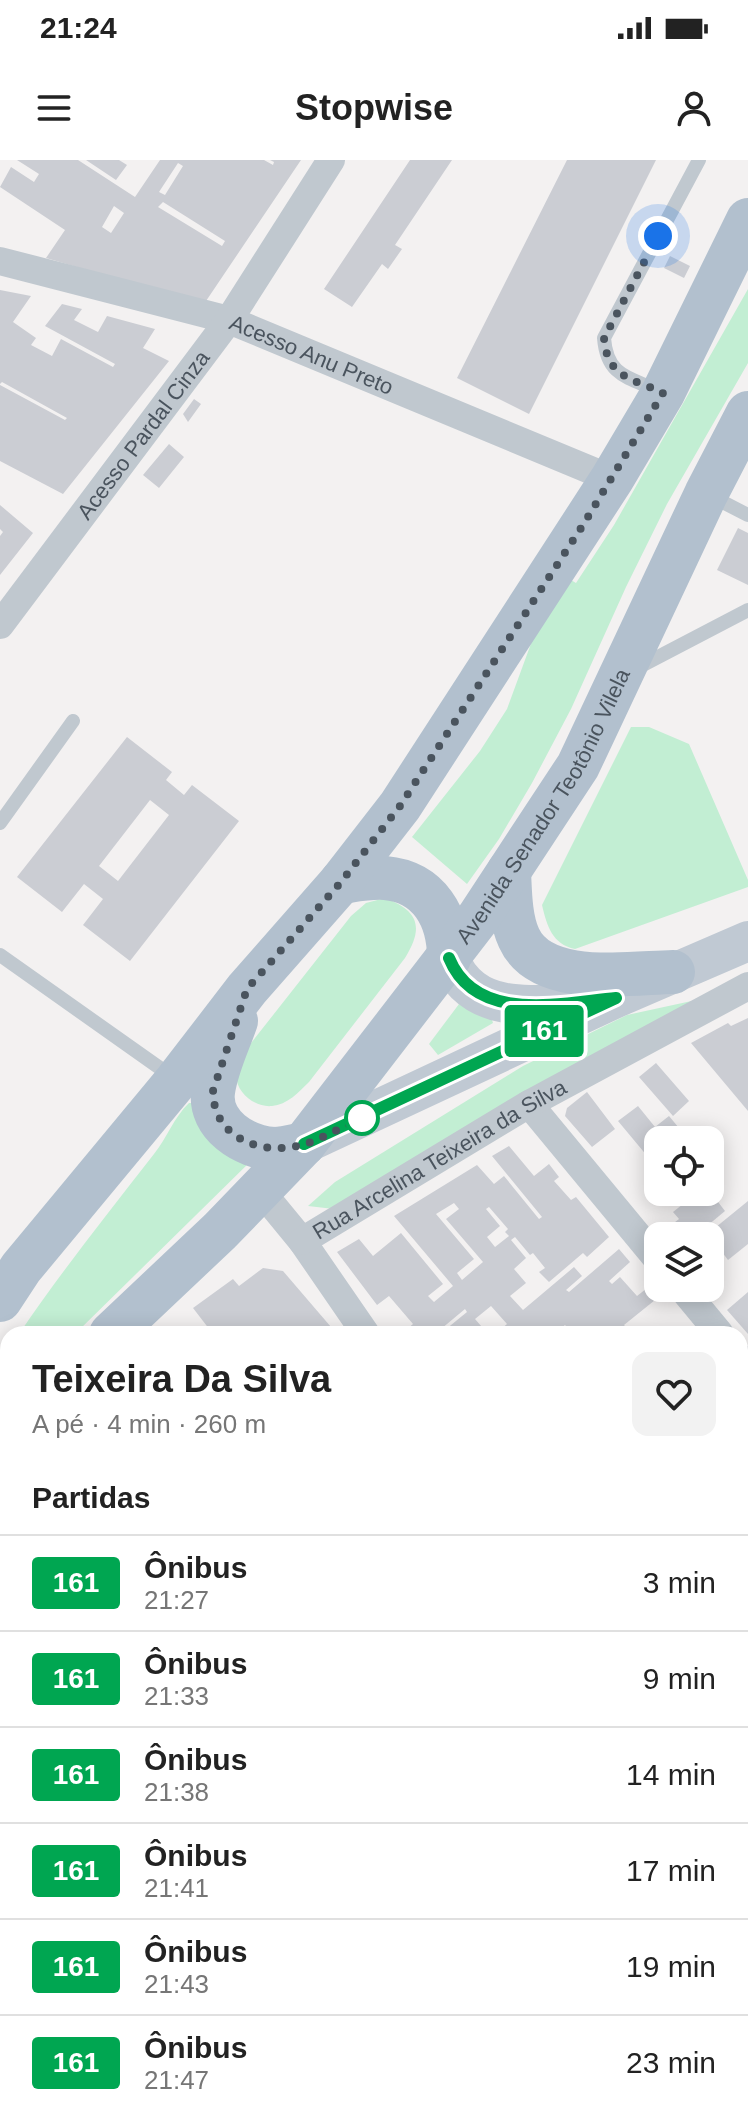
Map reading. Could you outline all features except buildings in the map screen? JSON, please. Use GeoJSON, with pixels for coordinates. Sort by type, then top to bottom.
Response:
{"type":"FeatureCollection","features":[{"type":"Feature","properties":{"kind":"main road"},"geometry":{"type":"LineString","coordinates":[[0,1300],[21,1268],[177,1080],[247,989],[341,882],[400,806],[612,479],[663,393],[748,220]]}},
{"type":"Feature","properties":{"kind":"main road","name":"Avenida Senador Teotônio Vilela"},"geometry":{"type":"LineString","coordinates":[[119,1326],[220,1231],[304,1144],[449,958],[509,871],[578,766],[706,494],[748,413]]}},
{"type":"Feature","properties":{"kind":"main road"},"geometry":{"type":"LineString","coordinates":[[509,871],[510,898],[518,936],[528,954],[537,961],[583,973],[673,972]]}},
{"type":"Feature","properties":{"kind":"main road"},"geometry":{"type":"LineString","coordinates":[[341,882],[387,878],[414,887],[428,898],[445,923],[449,935],[449,958],[461,981],[485,998],[541,1004],[616,998]]}},
{"type":"Feature","properties":{"kind":"main road"},"geometry":{"type":"LineString","coordinates":[[247,989],[217,1077],[213,1107],[221,1123],[236,1137],[260,1147],[277,1149],[304,1144],[616,998],[748,941]]}},
{"type":"Feature","properties":{"kind":"street","name":"Acesso Pardal Cinza"},"geometry":{"type":"LineString","coordinates":[[0,625],[229,320],[331,160]]}},
{"type":"Feature","properties":{"kind":"street","name":"Acesso Anu Preto"},"geometry":{"type":"LineString","coordinates":[[0,261],[229,320],[612,479]]}},
{"type":"Feature","properties":{"kind":"street","name":"Rua Arcelina Teixeira da Silva"},"geometry":{"type":"LineString","coordinates":[[302,1241],[529,1104],[748,986]]}},
{"type":"Feature","properties":{"kind":"street"},"geometry":{"type":"LineString","coordinates":[[529,1104],[644,1243]]}},
{"type":"Feature","properties":{"kind":"street"},"geometry":{"type":"LineString","coordinates":[[260,1190],[302,1241],[360,1326]]}},
{"type":"Feature","properties":{"kind":"street"},"geometry":{"type":"LineString","coordinates":[[694,1302],[713,1326]]}},
{"type":"Feature","properties":{"kind":"lane"},"geometry":{"type":"LineString","coordinates":[[663,393],[613,370],[605,353],[604,338],[699,160]]}},
{"type":"Feature","properties":{"kind":"lane"},"geometry":{"type":"LineString","coordinates":[[706,494],[748,515]]}},
{"type":"Feature","properties":{"kind":"lane"},"geometry":{"type":"LineString","coordinates":[[619,678],[748,610]]}},
{"type":"Feature","properties":{"kind":"lane"},"geometry":{"type":"LineString","coordinates":[[0,823],[73,721]]}},
{"type":"Feature","properties":{"kind":"lane"},"geometry":{"type":"LineString","coordinates":[[0,955],[177,1080]]}},
{"type":"Feature","properties":{"kind":"green space"},"geometry":{"type":"Polygon","coordinates":[[[748,289],[748,363],[667,504],[571,709],[532,783],[499,839],[467,884],[412,837],[480,751],[507,709],[536,630],[566,577],[576,583],[614,525],[748,289]]]}},
{"type":"Feature","properties":{"kind":"green space"},"geometry":{"type":"Polygon","coordinates":[[[631,727],[649,727],[689,744],[748,880],[748,887],[575,949],[567,947],[549,927],[542,905],[631,727]]]}},
{"type":"Feature","properties":{"kind":"green space"},"geometry":{"type":"Polygon","coordinates":[[[385,898],[405,908],[415,921],[415,937],[405,958],[301,1090],[288,1101],[277,1105],[265,1106],[251,1100],[241,1090],[236,1077],[244,1052],[351,916],[366,903],[385,898]]]}},
{"type":"Feature","properties":{"kind":"green space"},"geometry":{"type":"Polygon","coordinates":[[[710,997],[334,1209],[308,1206],[335,1182],[523,1066],[627,1015],[710,997]]]}},
{"type":"Feature","properties":{"kind":"green space"},"geometry":{"type":"Polygon","coordinates":[[[459,1004],[493,1023],[438,1055],[429,1044],[459,1004]]]}},
{"type":"Feature","properties":{"kind":"green space"},"geometry":{"type":"Polygon","coordinates":[[[189,1103],[194,1103],[253,1159],[83,1326],[25,1326],[159,1148],[189,1103]]]}},
{"type":"Feature","properties":{"kind":"bus line","name":"161"},"geometry":{"type":"LineString","coordinates":[[304,1144],[616,998],[517,1005],[485,998],[461,981],[449,958]]}},
{"type":"Feature","properties":{"kind":"route"},"geometry":{"type":"LineString","coordinates":[[362,1118],[304,1144],[277,1149],[260,1147],[236,1137],[221,1123],[213,1107],[213,1091],[247,989],[341,882],[400,806],[583,525],[663,393],[613,370],[605,353],[604,338],[658,236]]}}]}
